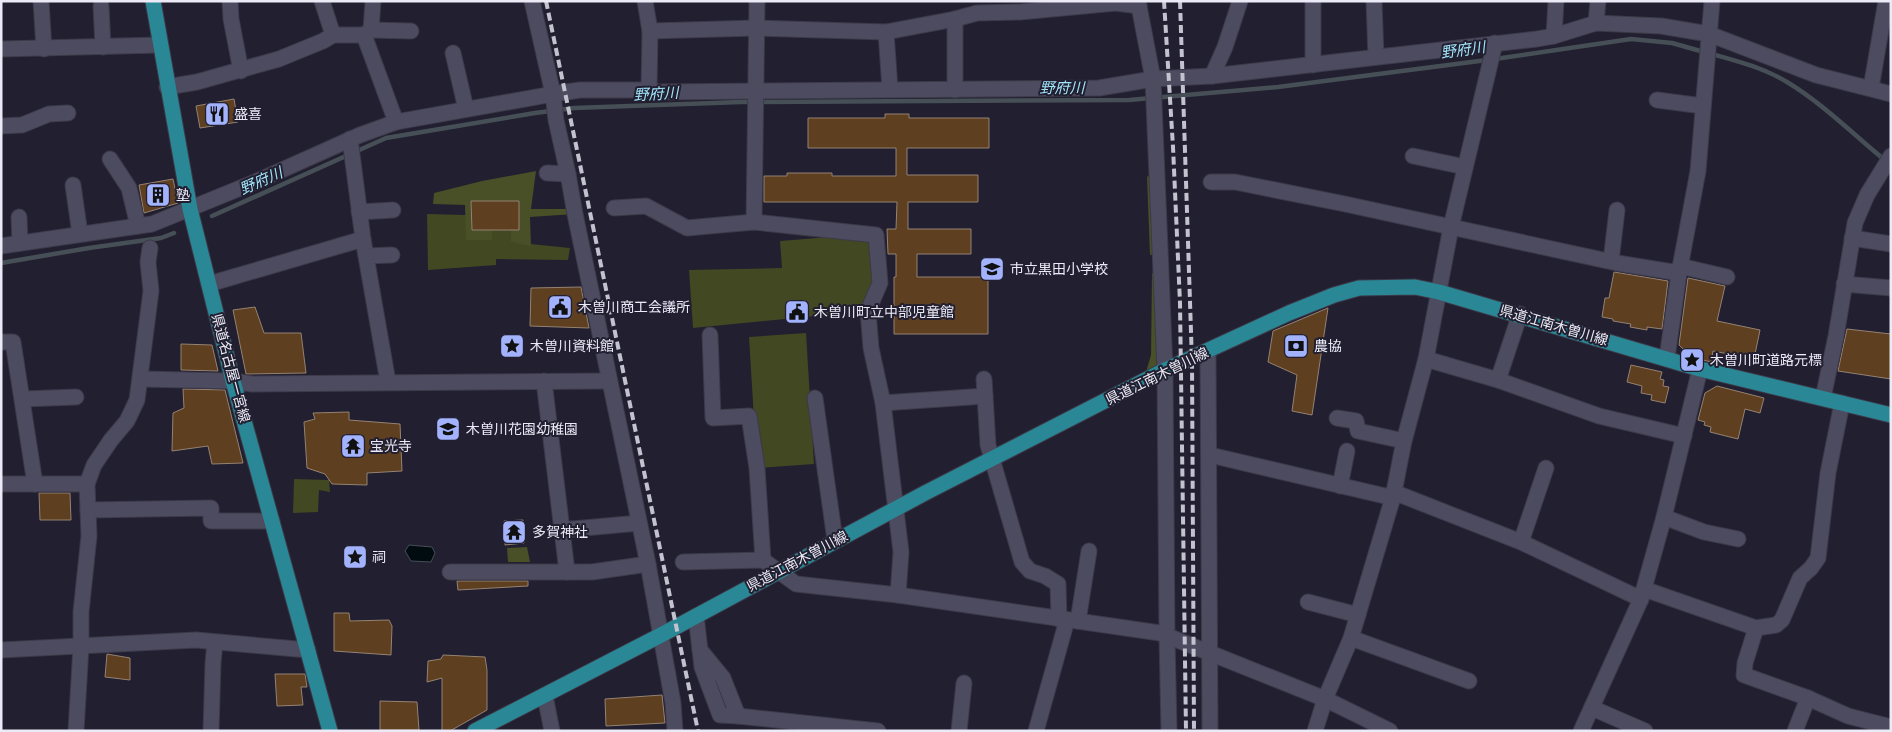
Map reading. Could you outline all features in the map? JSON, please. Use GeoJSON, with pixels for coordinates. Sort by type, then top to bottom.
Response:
{"type":"FeatureCollection","features":[{"type":"Feature","properties":{"kind":"main road","name":"県道名古屋一宮線"},"geometry":{"type":"LineString","coordinates":[[152,1],[190,209],[233,381],[330,731]]}},
{"type":"Feature","properties":{"kind":"main road","name":"県道江南木曽川線"},"geometry":{"type":"LineString","coordinates":[[480,730],[661,635],[835,540],[1165,370],[1289,313],[1334,295],[1359,288],[1415,287],[1439,292],[1520,314],[1700,369],[1891,415]]}},
{"type":"Feature","properties":{"kind":"street"},"geometry":{"type":"LineString","coordinates":[[41,1],[44,49]]}},
{"type":"Feature","properties":{"kind":"street"},"geometry":{"type":"LineString","coordinates":[[230,1],[241,71]]}},
{"type":"Feature","properties":{"kind":"street"},"geometry":{"type":"LineString","coordinates":[[322,1],[333,35]]}},
{"type":"Feature","properties":{"kind":"street"},"geometry":{"type":"LineString","coordinates":[[373,1],[368,32],[396,122]]}},
{"type":"Feature","properties":{"kind":"street"},"geometry":{"type":"LineString","coordinates":[[532,1],[553,96],[556,120],[608,381],[648,564],[673,704],[675,731]]}},
{"type":"Feature","properties":{"kind":"street"},"geometry":{"type":"LineString","coordinates":[[646,1],[650,31],[649,90]]}},
{"type":"Feature","properties":{"kind":"street"},"geometry":{"type":"LineString","coordinates":[[754,222],[757,1]]}},
{"type":"Feature","properties":{"kind":"street"},"geometry":{"type":"LineString","coordinates":[[1212,76],[1225,47],[1240,1]]}},
{"type":"Feature","properties":{"kind":"street"},"geometry":{"type":"LineString","coordinates":[[1313,1],[1313,65]]}},
{"type":"Feature","properties":{"kind":"street"},"geometry":{"type":"LineString","coordinates":[[1374,1],[1376,57]]}},
{"type":"Feature","properties":{"kind":"street"},"geometry":{"type":"LineString","coordinates":[[1554,36],[1556,1]]}},
{"type":"Feature","properties":{"kind":"street"},"geometry":{"type":"LineString","coordinates":[[1596,23],[1598,1]]}},
{"type":"Feature","properties":{"kind":"street"},"geometry":{"type":"LineString","coordinates":[[1666,358],[1698,171],[1712,1]]}},
{"type":"Feature","properties":{"kind":"street"},"geometry":{"type":"LineString","coordinates":[[1871,88],[1887,17],[1886,1]]}},
{"type":"Feature","properties":{"kind":"street"},"geometry":{"type":"LineString","coordinates":[[650,31],[756,28],[886,32],[955,19],[978,12],[1020,12],[1116,3],[1139,4],[1153,84],[1154,106],[1165,370],[1167,637],[1170,731]]}},
{"type":"Feature","properties":{"kind":"street"},"geometry":{"type":"LineString","coordinates":[[101,6],[103,47]]}},
{"type":"Feature","properties":{"kind":"street"},"geometry":{"type":"LineString","coordinates":[[955,19],[955,90]]}},
{"type":"Feature","properties":{"kind":"street"},"geometry":{"type":"LineString","coordinates":[[1,246],[152,224],[396,122],[580,90],[756,93],[1099,88],[1153,84],[1376,57],[1495,45],[1554,36],[1596,23],[1661,26],[1709,37],[1816,75],[1891,94]]}},
{"type":"Feature","properties":{"kind":"street"},"geometry":{"type":"LineString","coordinates":[[167,87],[241,71],[279,59],[333,35],[411,31]]}},
{"type":"Feature","properties":{"kind":"street"},"geometry":{"type":"LineString","coordinates":[[886,32],[890,90]]}},
{"type":"Feature","properties":{"kind":"street"},"geometry":{"type":"LineString","coordinates":[[1,49],[160,44]]}},
{"type":"Feature","properties":{"kind":"street"},"geometry":{"type":"LineString","coordinates":[[1315,731],[1325,699],[1351,638],[1393,497],[1404,441],[1426,359],[1451,228],[1495,45]]}},
{"type":"Feature","properties":{"kind":"street"},"geometry":{"type":"LineString","coordinates":[[453,53],[466,109]]}},
{"type":"Feature","properties":{"kind":"street"},"geometry":{"type":"LineString","coordinates":[[1657,100],[1703,106]]}},
{"type":"Feature","properties":{"kind":"street"},"geometry":{"type":"LineString","coordinates":[[1,126],[22,125],[49,114],[68,113]]}},
{"type":"Feature","properties":{"kind":"street"},"geometry":{"type":"LineString","coordinates":[[350,141],[363,239],[388,382]]}},
{"type":"Feature","properties":{"kind":"street"},"geometry":{"type":"LineString","coordinates":[[1413,156],[1465,167]]}},
{"type":"Feature","properties":{"kind":"street"},"geometry":{"type":"LineString","coordinates":[[1824,398],[1855,224],[1867,195],[1890,158]]}},
{"type":"Feature","properties":{"kind":"street"},"geometry":{"type":"LineString","coordinates":[[110,159],[129,188],[138,226]]}},
{"type":"Feature","properties":{"kind":"street"},"geometry":{"type":"LineString","coordinates":[[547,173],[568,174]]}},
{"type":"Feature","properties":{"kind":"street"},"geometry":{"type":"LineString","coordinates":[[1211,182],[1235,182],[1611,261],[1680,269],[1727,277]]}},
{"type":"Feature","properties":{"kind":"street"},"geometry":{"type":"LineString","coordinates":[[73,186],[80,234]]}},
{"type":"Feature","properties":{"kind":"street"},"geometry":{"type":"LineString","coordinates":[[614,208],[646,206],[687,228],[754,222],[876,235],[880,283],[868,311],[871,348],[883,403],[901,552],[898,595]]}},
{"type":"Feature","properties":{"kind":"street"},"geometry":{"type":"LineString","coordinates":[[359,212],[393,210]]}},
{"type":"Feature","properties":{"kind":"street"},"geometry":{"type":"LineString","coordinates":[[1611,261],[1617,210]]}},
{"type":"Feature","properties":{"kind":"street"},"geometry":{"type":"LineString","coordinates":[[19,218],[20,243]]}},
{"type":"Feature","properties":{"kind":"street"},"geometry":{"type":"LineString","coordinates":[[1852,238],[1891,244]]}},
{"type":"Feature","properties":{"kind":"street"},"geometry":{"type":"LineString","coordinates":[[209,284],[363,239]]}},
{"type":"Feature","properties":{"kind":"street"},"geometry":{"type":"LineString","coordinates":[[76,731],[81,612],[88,545],[87,484],[94,465],[127,421],[137,400],[151,291],[148,262],[150,248]]}},
{"type":"Feature","properties":{"kind":"street"},"geometry":{"type":"LineString","coordinates":[[366,256],[392,254]]}},
{"type":"Feature","properties":{"kind":"street"},"geometry":{"type":"LineString","coordinates":[[1844,284],[1891,288]]}},
{"type":"Feature","properties":{"kind":"street"},"geometry":{"type":"LineString","coordinates":[[1498,380],[1520,314]]}},
{"type":"Feature","properties":{"kind":"street"},"geometry":{"type":"LineString","coordinates":[[710,335],[713,418],[749,416],[757,468],[763,560]]}},
{"type":"Feature","properties":{"kind":"street"},"geometry":{"type":"LineString","coordinates":[[1,342],[13,342],[35,484]]}},
{"type":"Feature","properties":{"kind":"street"},"geometry":{"type":"LineString","coordinates":[[1208,351],[1210,731]]}},
{"type":"Feature","properties":{"kind":"street"},"geometry":{"type":"LineString","coordinates":[[1426,359],[1498,380],[1599,416],[1684,436]]}},
{"type":"Feature","properties":{"kind":"street"},"geometry":{"type":"LineString","coordinates":[[1581,731],[1642,594],[1664,517],[1700,369]]}},
{"type":"Feature","properties":{"kind":"street"},"geometry":{"type":"LineString","coordinates":[[140,379],[233,381],[252,384],[608,381]]}},
{"type":"Feature","properties":{"kind":"street"},"geometry":{"type":"LineString","coordinates":[[984,380],[988,445],[1022,562],[1030,571],[1045,576],[1058,584],[1068,620]]}},
{"type":"Feature","properties":{"kind":"street"},"geometry":{"type":"LineString","coordinates":[[544,381],[567,572]]}},
{"type":"Feature","properties":{"kind":"street"},"geometry":{"type":"LineString","coordinates":[[883,403],[985,396]]}},
{"type":"Feature","properties":{"kind":"street"},"geometry":{"type":"LineString","coordinates":[[23,399],[76,397]]}},
{"type":"Feature","properties":{"kind":"street"},"geometry":{"type":"LineString","coordinates":[[815,398],[835,540]]}},
{"type":"Feature","properties":{"kind":"street"},"geometry":{"type":"LineString","coordinates":[[1210,455],[1340,486],[1393,497],[1401,495],[1521,542],[1642,594],[1756,628],[1776,625],[1782,620],[1800,578],[1818,558],[1828,473],[1842,403]]}},
{"type":"Feature","properties":{"kind":"street"},"geometry":{"type":"LineString","coordinates":[[1338,418],[1356,421],[1358,431],[1404,441]]}},
{"type":"Feature","properties":{"kind":"street"},"geometry":{"type":"LineString","coordinates":[[1340,486],[1347,451]]}},
{"type":"Feature","properties":{"kind":"street"},"geometry":{"type":"LineString","coordinates":[[1521,542],[1546,468]]}},
{"type":"Feature","properties":{"kind":"street"},"geometry":{"type":"LineString","coordinates":[[1,484],[87,484]]}},
{"type":"Feature","properties":{"kind":"street"},"geometry":{"type":"LineString","coordinates":[[88,510],[211,508],[211,521],[272,521]]}},
{"type":"Feature","properties":{"kind":"street"},"geometry":{"type":"LineString","coordinates":[[1664,517],[1704,532],[1738,539]]}},
{"type":"Feature","properties":{"kind":"street"},"geometry":{"type":"LineString","coordinates":[[562,530],[639,523]]}},
{"type":"Feature","properties":{"kind":"street"},"geometry":{"type":"LineString","coordinates":[[1036,731],[1089,551]]}},
{"type":"Feature","properties":{"kind":"street"},"geometry":{"type":"LineString","coordinates":[[683,562],[763,560],[796,584],[898,595],[1160,633],[1325,699],[1390,731]]}},
{"type":"Feature","properties":{"kind":"street"},"geometry":{"type":"LineString","coordinates":[[450,572],[592,572],[648,564]]}},
{"type":"Feature","properties":{"kind":"street"},"geometry":{"type":"LineString","coordinates":[[1308,602],[1358,615]]}},
{"type":"Feature","properties":{"kind":"street"},"geometry":{"type":"LineString","coordinates":[[696,616],[700,650],[713,676],[723,678],[738,716],[776,725],[878,731]]}},
{"type":"Feature","properties":{"kind":"street"},"geometry":{"type":"LineString","coordinates":[[1756,628],[1745,663],[1744,675],[1808,698],[1848,716],[1891,727]]}},
{"type":"Feature","properties":{"kind":"street"},"geometry":{"type":"LineString","coordinates":[[1351,638],[1469,681]]}},
{"type":"Feature","properties":{"kind":"street"},"geometry":{"type":"LineString","coordinates":[[1,650],[196,640],[308,650]]}},
{"type":"Feature","properties":{"kind":"street"},"geometry":{"type":"LineString","coordinates":[[211,731],[215,642]]}},
{"type":"Feature","properties":{"kind":"street"},"geometry":{"type":"LineString","coordinates":[[959,731],[964,683]]}},
{"type":"Feature","properties":{"kind":"street"},"geometry":{"type":"LineString","coordinates":[[545,696],[552,731]]}},
{"type":"Feature","properties":{"kind":"street"},"geometry":{"type":"LineString","coordinates":[[1796,731],[1808,698]]}},
{"type":"Feature","properties":{"kind":"street"},"geometry":{"type":"LineString","coordinates":[[1592,708],[1645,731]]}},
{"type":"Feature","properties":{"kind":"green space"},"geometry":{"type":"Polygon","coordinates":[[[1157,169],[1160,253],[1150,255],[1147,177],[1157,169]]]}},
{"type":"Feature","properties":{"kind":"green space"},"geometry":{"type":"Polygon","coordinates":[[[536,171],[531,209],[567,209],[575,214],[530,217],[531,246],[511,242],[511,230],[519,230],[471,201],[472,230],[492,230],[492,240],[466,240],[465,205],[433,204],[434,193],[482,181],[536,171]]]}},
{"type":"Feature","properties":{"kind":"green space"},"geometry":{"type":"Polygon","coordinates":[[[427,214],[466,215],[466,240],[492,240],[492,230],[511,230],[511,242],[570,248],[568,260],[496,259],[496,265],[428,270],[427,214]]]}},
{"type":"Feature","properties":{"kind":"green space"},"geometry":{"type":"Polygon","coordinates":[[[866,234],[880,283],[868,311],[693,328],[689,270],[782,268],[780,241],[866,234]]]}},
{"type":"Feature","properties":{"kind":"green space"},"geometry":{"type":"Polygon","coordinates":[[[1152,273],[1161,275],[1165,370],[1143,382],[1151,355],[1152,273]]]}},
{"type":"Feature","properties":{"kind":"green space"},"geometry":{"type":"Polygon","coordinates":[[[806,333],[814,464],[757,468],[749,337],[806,333]]]}},
{"type":"Feature","properties":{"kind":"green space"},"geometry":{"type":"Polygon","coordinates":[[[294,479],[329,480],[330,492],[319,490],[318,512],[293,513],[294,479]]]}},
{"type":"Feature","properties":{"kind":"green space"},"geometry":{"type":"Polygon","coordinates":[[[527,547],[530,562],[508,562],[507,548],[527,547]]]}},
{"type":"Feature","properties":{"kind":"shaded area"},"geometry":{"type":"Polygon","coordinates":[[[409,545],[432,547],[435,553],[431,562],[411,561],[405,551],[409,545]]]}},
{"type":"Feature","properties":{"kind":"building","name":"盛喜"},"geometry":{"type":"Polygon","coordinates":[[[234,99],[238,122],[200,128],[196,106],[234,99]]]}},
{"type":"Feature","properties":{"kind":"building"},"geometry":{"type":"Polygon","coordinates":[[[885,114],[909,114],[909,118],[989,118],[989,148],[907,148],[907,175],[978,175],[978,202],[908,202],[908,229],[971,229],[971,254],[917,254],[917,277],[988,277],[988,334],[894,334],[896,254],[888,254],[887,229],[896,229],[897,202],[764,202],[764,176],[787,176],[787,173],[832,173],[832,176],[896,176],[896,148],[808,148],[808,118],[885,118],[885,114]]]}},
{"type":"Feature","properties":{"kind":"building","name":"塾"},"geometry":{"type":"Polygon","coordinates":[[[173,179],[178,203],[144,213],[139,185],[173,179]]]}},
{"type":"Feature","properties":{"kind":"building"},"geometry":{"type":"Polygon","coordinates":[[[471,201],[519,201],[519,230],[472,230],[471,201]]]}},
{"type":"Feature","properties":{"kind":"building"},"geometry":{"type":"Polygon","coordinates":[[[1614,272],[1668,281],[1662,329],[1647,327],[1647,330],[1630,327],[1631,324],[1602,317],[1605,298],[1609,298],[1614,272]]]}},
{"type":"Feature","properties":{"kind":"building"},"geometry":{"type":"Polygon","coordinates":[[[1688,278],[1725,286],[1717,321],[1760,330],[1754,359],[1713,351],[1711,362],[1691,357],[1679,345],[1688,278]]]}},
{"type":"Feature","properties":{"kind":"building","name":"木曽川商工会議所"},"geometry":{"type":"Polygon","coordinates":[[[581,287],[589,328],[530,326],[531,288],[581,287]]]}},
{"type":"Feature","properties":{"kind":"building"},"geometry":{"type":"Polygon","coordinates":[[[255,307],[264,333],[301,333],[306,373],[246,374],[233,310],[255,307]]]}},
{"type":"Feature","properties":{"kind":"building","name":"農協"},"geometry":{"type":"Polygon","coordinates":[[[1328,308],[1312,415],[1292,411],[1297,375],[1268,362],[1273,331],[1328,308]]]}},
{"type":"Feature","properties":{"kind":"building"},"geometry":{"type":"Polygon","coordinates":[[[1847,329],[1891,334],[1891,379],[1838,371],[1847,329]]]}},
{"type":"Feature","properties":{"kind":"building"},"geometry":{"type":"Polygon","coordinates":[[[181,344],[212,345],[218,371],[181,370],[181,344]]]}},
{"type":"Feature","properties":{"kind":"building"},"geometry":{"type":"Polygon","coordinates":[[[1631,365],[1662,372],[1660,379],[1664,380],[1663,386],[1669,387],[1665,403],[1651,400],[1652,395],[1641,393],[1642,386],[1627,382],[1631,365]]]}},
{"type":"Feature","properties":{"kind":"building"},"geometry":{"type":"Polygon","coordinates":[[[1717,386],[1764,398],[1760,413],[1745,409],[1738,439],[1710,432],[1711,427],[1704,425],[1705,422],[1698,420],[1705,393],[1717,386]]]}},
{"type":"Feature","properties":{"kind":"building"},"geometry":{"type":"Polygon","coordinates":[[[183,389],[225,390],[243,463],[212,464],[208,446],[172,451],[173,413],[184,408],[183,389]]]}},
{"type":"Feature","properties":{"kind":"building","name":"宝光寺"},"geometry":{"type":"Polygon","coordinates":[[[349,412],[349,420],[400,424],[402,471],[367,473],[367,485],[332,484],[325,474],[307,468],[304,422],[315,419],[313,413],[349,412]]]}},
{"type":"Feature","properties":{"kind":"building"},"geometry":{"type":"Polygon","coordinates":[[[39,493],[70,493],[71,520],[40,520],[39,493]]]}},
{"type":"Feature","properties":{"kind":"building","name":"多賀神社"},"geometry":{"type":"Polygon","coordinates":[[[523,520],[524,543],[505,545],[504,521],[523,520]]]}},
{"type":"Feature","properties":{"kind":"building"},"geometry":{"type":"Polygon","coordinates":[[[457,581],[528,581],[528,586],[458,590],[457,581]]]}},
{"type":"Feature","properties":{"kind":"building"},"geometry":{"type":"Polygon","coordinates":[[[334,613],[349,613],[350,621],[389,620],[392,626],[391,655],[334,651],[334,613]]]}},
{"type":"Feature","properties":{"kind":"building"},"geometry":{"type":"Polygon","coordinates":[[[107,654],[130,658],[130,680],[105,677],[107,654]]]}},
{"type":"Feature","properties":{"kind":"building"},"geometry":{"type":"Polygon","coordinates":[[[443,655],[485,657],[487,670],[487,710],[450,731],[442,731],[442,678],[427,682],[428,661],[441,659],[443,655]]]}},
{"type":"Feature","properties":{"kind":"building"},"geometry":{"type":"Polygon","coordinates":[[[275,674],[305,674],[307,687],[301,687],[303,705],[277,706],[275,674]]]}},
{"type":"Feature","properties":{"kind":"building"},"geometry":{"type":"Polygon","coordinates":[[[662,695],[665,723],[606,726],[605,699],[662,695]]]}},
{"type":"Feature","properties":{"kind":"building"},"geometry":{"type":"Polygon","coordinates":[[[380,701],[417,702],[419,730],[380,730],[380,701]]]}},
{"type":"Feature","properties":{"kind":"waterway","name":"野府川"},"geometry":{"type":"LineString","coordinates":[[1495,59],[1631,39],[1672,43],[1704,52]]}},
{"type":"Feature","properties":{"kind":"waterway","name":"野府川"},"geometry":{"type":"LineString","coordinates":[[1712,54],[1760,69],[1787,82],[1825,109],[1886,161]]}},
{"type":"Feature","properties":{"kind":"waterway","name":"野府川"},"geometry":{"type":"LineString","coordinates":[[212,216],[386,138],[574,108],[741,102],[1129,100],[1278,87],[1487,60]]}},
{"type":"Feature","properties":{"kind":"waterway","name":"野府川"},"geometry":{"type":"LineString","coordinates":[[1,263],[161,238],[174,233]]}},
{"type":"Feature","properties":{"kind":"railway"},"geometry":{"type":"LineString","coordinates":[[546,1],[698,731]]}},
{"type":"Feature","properties":{"kind":"railway"},"geometry":{"type":"LineString","coordinates":[[1164,1],[1180,303],[1186,731]]}},
{"type":"Feature","properties":{"kind":"railway"},"geometry":{"type":"LineString","coordinates":[[1180,1],[1192,362],[1194,731]]}},
{"type":"Feature","properties":{"kind":"place","name":"盛喜"},"geometry":{"type":"Point","coordinates":[217,114]}},
{"type":"Feature","properties":{"kind":"place","name":"塾"},"geometry":{"type":"Point","coordinates":[158,195]}},
{"type":"Feature","properties":{"kind":"place","name":"市立黒田小学校"},"geometry":{"type":"Point","coordinates":[992,269]}},
{"type":"Feature","properties":{"kind":"place","name":"木曽川商工会議所"},"geometry":{"type":"Point","coordinates":[560,307]}},
{"type":"Feature","properties":{"kind":"place","name":"木曽川町立中部児童館"},"geometry":{"type":"Point","coordinates":[797,312]}},
{"type":"Feature","properties":{"kind":"place","name":"木曽川資料館"},"geometry":{"type":"Point","coordinates":[512,346]}},
{"type":"Feature","properties":{"kind":"place","name":"農協"},"geometry":{"type":"Point","coordinates":[1296,346]}},
{"type":"Feature","properties":{"kind":"place","name":"木曽川町道路元標"},"geometry":{"type":"Point","coordinates":[1692,360]}},
{"type":"Feature","properties":{"kind":"place","name":"木曽川花園幼稚園"},"geometry":{"type":"Point","coordinates":[448,429]}},
{"type":"Feature","properties":{"kind":"place","name":"宝光寺"},"geometry":{"type":"Point","coordinates":[353,446]}},
{"type":"Feature","properties":{"kind":"place","name":"多賀神社"},"geometry":{"type":"Point","coordinates":[514,532]}},
{"type":"Feature","properties":{"kind":"place","name":"祠"},"geometry":{"type":"Point","coordinates":[355,557]}}]}
